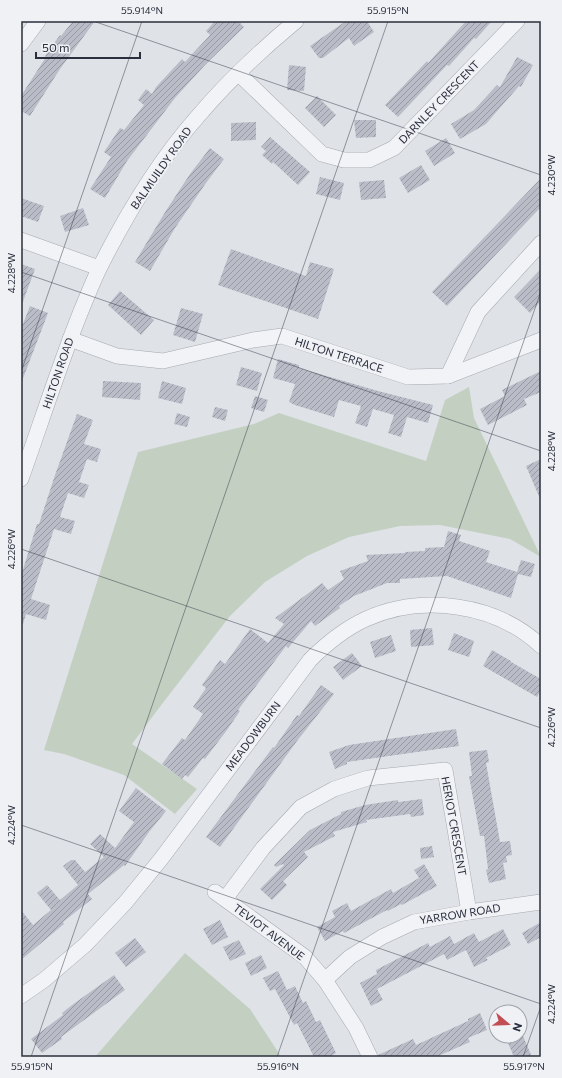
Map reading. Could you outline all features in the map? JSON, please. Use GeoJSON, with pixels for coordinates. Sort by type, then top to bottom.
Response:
{"type":"FeatureCollection","features":[{"type":"Feature","properties":{"kind":"street"},"geometry":{"type":"LineString","coordinates":[[21,44],[38,21]]}},
{"type":"Feature","properties":{"kind":"street","name":"BALMUILDY ROAD"},"geometry":{"type":"LineString","coordinates":[[99,268],[128,215],[161,164],[198,116],[238,73],[274,39],[296,21]]}},
{"type":"Feature","properties":{"kind":"street","name":"DARNLEY CRESCENT"},"geometry":{"type":"LineString","coordinates":[[238,73],[322,154],[344,160],[369,160],[394,148],[517,21]]}},
{"type":"Feature","properties":{"kind":"street"},"geometry":{"type":"LineString","coordinates":[[21,240],[99,268]]}},
{"type":"Feature","properties":{"kind":"street"},"geometry":{"type":"LineString","coordinates":[[448,376],[478,312],[541,243]]}},
{"type":"Feature","properties":{"kind":"street","name":"HILTON ROAD"},"geometry":{"type":"LineString","coordinates":[[21,479],[26,449],[99,268]]}},
{"type":"Feature","properties":{"kind":"street","name":"HILTON TERRACE"},"geometry":{"type":"LineString","coordinates":[[70,339],[117,356],[162,362],[253,340],[282,336],[408,377],[448,376],[541,340]]}},
{"type":"Feature","properties":{"kind":"street","name":"MEADOWBURN"},"geometry":{"type":"LineString","coordinates":[[21,996],[44,980],[85,945],[125,903],[161,859],[310,660],[336,637],[366,619],[383,613],[418,606],[436,605],[473,610],[491,616],[524,632],[541,646]]}},
{"type":"Feature","properties":{"kind":"street","name":"HERIOT CRESCENT"},"geometry":{"type":"LineString","coordinates":[[220,895],[301,808],[334,789],[368,778],[445,770],[469,912]]}},
{"type":"Feature","properties":{"kind":"street","name":"TEVIOT AVENUE"},"geometry":{"type":"LineString","coordinates":[[220,895],[305,957],[325,980],[356,1028],[370,1057]]}},
{"type":"Feature","properties":{"kind":"street","name":"YARROW ROAD"},"geometry":{"type":"LineString","coordinates":[[325,980],[350,957],[382,937],[414,922],[469,912],[541,902]]}},
{"type":"Feature","properties":{"kind":"green space"},"geometry":{"type":"Polygon","coordinates":[[[469,387],[474,418],[541,557],[510,539],[440,525],[400,526],[349,537],[307,556],[265,582],[230,616],[132,744],[197,789],[175,814],[124,775],[64,754],[44,750],[138,452],[254,424],[279,413],[426,461],[445,400],[469,387]]]}},
{"type":"Feature","properties":{"kind":"green space"},"geometry":{"type":"Polygon","coordinates":[[[185,953],[250,1009],[280,1055],[276,1057],[95,1057],[185,953]]]}},
{"type":"Feature","properties":{"kind":"building"},"geometry":{"type":"Polygon","coordinates":[[[73,21],[95,21],[60,69],[30,116],[21,111],[21,96],[46,57],[45,56],[60,35],[61,36],[73,21]]]}},
{"type":"Feature","properties":{"kind":"building"},"geometry":{"type":"Polygon","coordinates":[[[215,21],[238,21],[244,27],[206,64],[175,98],[127,161],[105,198],[90,189],[111,157],[104,152],[120,128],[124,130],[144,105],[138,100],[146,89],[152,94],[156,87],[182,59],[185,62],[210,35],[206,31],[215,21]]]}},
{"type":"Feature","properties":{"kind":"building"},"geometry":{"type":"Polygon","coordinates":[[[346,21],[367,21],[374,32],[354,46],[349,38],[323,58],[319,58],[310,46],[346,21]]]}},
{"type":"Feature","properties":{"kind":"building"},"geometry":{"type":"Polygon","coordinates":[[[466,21],[492,21],[476,39],[474,38],[449,66],[447,65],[398,117],[385,105],[427,61],[428,63],[466,21]]]}},
{"type":"Feature","properties":{"kind":"building"},"geometry":{"type":"Polygon","coordinates":[[[517,57],[533,65],[521,87],[519,86],[486,124],[460,139],[451,124],[474,110],[497,85],[500,87],[517,57]]]}},
{"type":"Feature","properties":{"kind":"building"},"geometry":{"type":"Polygon","coordinates":[[[289,65],[306,67],[304,91],[287,90],[289,65]]]}},
{"type":"Feature","properties":{"kind":"building"},"geometry":{"type":"Polygon","coordinates":[[[317,96],[336,115],[324,127],[305,108],[317,96]]]}},
{"type":"Feature","properties":{"kind":"building"},"geometry":{"type":"Polygon","coordinates":[[[354,120],[376,120],[376,137],[356,138],[354,120]]]}},
{"type":"Feature","properties":{"kind":"building"},"geometry":{"type":"Polygon","coordinates":[[[256,122],[256,140],[231,141],[231,123],[256,122]]]}},
{"type":"Feature","properties":{"kind":"building"},"geometry":{"type":"Polygon","coordinates":[[[270,137],[310,172],[298,185],[273,162],[272,164],[262,155],[266,151],[261,147],[270,137]]]}},
{"type":"Feature","properties":{"kind":"building"},"geometry":{"type":"Polygon","coordinates":[[[446,138],[455,153],[434,166],[425,151],[446,138]]]}},
{"type":"Feature","properties":{"kind":"building"},"geometry":{"type":"Polygon","coordinates":[[[210,148],[224,159],[175,228],[150,271],[135,262],[190,174],[210,148]]]}},
{"type":"Feature","properties":{"kind":"building"},"geometry":{"type":"Polygon","coordinates":[[[421,165],[430,180],[408,193],[399,178],[421,165]]]}},
{"type":"Feature","properties":{"kind":"building"},"geometry":{"type":"Polygon","coordinates":[[[320,177],[344,183],[340,200],[316,194],[320,177]]]}},
{"type":"Feature","properties":{"kind":"building"},"geometry":{"type":"Polygon","coordinates":[[[541,178],[541,207],[447,306],[432,292],[541,178]]]}},
{"type":"Feature","properties":{"kind":"building"},"geometry":{"type":"Polygon","coordinates":[[[384,180],[386,198],[361,200],[359,182],[384,180]]]}},
{"type":"Feature","properties":{"kind":"building"},"geometry":{"type":"Polygon","coordinates":[[[21,198],[44,206],[38,222],[21,216],[21,198]]]}},
{"type":"Feature","properties":{"kind":"building"},"geometry":{"type":"Polygon","coordinates":[[[83,208],[89,225],[65,232],[60,216],[83,208]]]}},
{"type":"Feature","properties":{"kind":"building"},"geometry":{"type":"Polygon","coordinates":[[[231,249],[306,276],[310,262],[334,269],[318,319],[218,285],[231,249]]]}},
{"type":"Feature","properties":{"kind":"building"},"geometry":{"type":"Polygon","coordinates":[[[21,264],[35,269],[22,304],[21,303],[21,264]]]}},
{"type":"Feature","properties":{"kind":"building"},"geometry":{"type":"Polygon","coordinates":[[[541,269],[541,301],[530,313],[514,297],[541,269]]]}},
{"type":"Feature","properties":{"kind":"building"},"geometry":{"type":"Polygon","coordinates":[[[120,291],[154,320],[141,335],[108,305],[120,291]]]}},
{"type":"Feature","properties":{"kind":"building"},"geometry":{"type":"Polygon","coordinates":[[[30,306],[48,313],[22,381],[21,329],[30,306]]]}},
{"type":"Feature","properties":{"kind":"building"},"geometry":{"type":"Polygon","coordinates":[[[181,308],[203,314],[195,342],[173,335],[181,308]]]}},
{"type":"Feature","properties":{"kind":"building"},"geometry":{"type":"Polygon","coordinates":[[[278,359],[299,365],[299,368],[433,405],[428,423],[407,417],[401,437],[388,433],[394,415],[373,409],[367,427],[355,423],[361,406],[339,400],[334,417],[295,405],[289,402],[295,384],[273,378],[278,359]]]}},
{"type":"Feature","properties":{"kind":"building"},"geometry":{"type":"Polygon","coordinates":[[[241,367],[262,373],[257,391],[236,385],[241,367]]]}},
{"type":"Feature","properties":{"kind":"building"},"geometry":{"type":"Polygon","coordinates":[[[541,371],[541,392],[524,399],[527,405],[488,425],[480,409],[505,396],[502,390],[541,371]]]}},
{"type":"Feature","properties":{"kind":"building"},"geometry":{"type":"Polygon","coordinates":[[[103,381],[141,383],[140,400],[102,397],[103,381]]]}},
{"type":"Feature","properties":{"kind":"building"},"geometry":{"type":"Polygon","coordinates":[[[162,381],[186,388],[182,404],[158,398],[162,381]]]}},
{"type":"Feature","properties":{"kind":"building"},"geometry":{"type":"Polygon","coordinates":[[[255,396],[268,400],[264,412],[251,408],[255,396]]]}},
{"type":"Feature","properties":{"kind":"building"},"geometry":{"type":"Polygon","coordinates":[[[215,407],[228,410],[225,421],[212,417],[215,407]]]}},
{"type":"Feature","properties":{"kind":"building"},"geometry":{"type":"Polygon","coordinates":[[[177,413],[190,417],[187,427],[174,424],[177,413]]]}},
{"type":"Feature","properties":{"kind":"building"},"geometry":{"type":"Polygon","coordinates":[[[77,414],[93,420],[84,444],[101,449],[97,462],[87,459],[79,482],[89,485],[84,498],[68,493],[60,517],[75,521],[71,534],[54,529],[31,599],[50,605],[46,620],[26,614],[23,624],[21,624],[21,576],[37,524],[39,524],[77,414]]]}},
{"type":"Feature","properties":{"kind":"building"},"geometry":{"type":"Polygon","coordinates":[[[541,459],[541,501],[526,466],[541,459]]]}},
{"type":"Feature","properties":{"kind":"building"},"geometry":{"type":"Polygon","coordinates":[[[448,531],[461,535],[459,541],[490,551],[486,562],[517,572],[521,560],[535,564],[531,577],[518,574],[511,598],[447,576],[400,579],[400,583],[387,583],[354,596],[339,606],[340,608],[315,626],[311,621],[288,648],[286,646],[238,710],[240,711],[227,730],[205,759],[203,758],[188,777],[185,775],[182,779],[162,764],[182,738],[185,740],[203,714],[193,707],[206,688],[202,685],[220,660],[225,664],[250,629],[268,643],[284,624],[275,618],[322,583],[328,590],[344,579],[340,571],[368,561],[366,555],[425,551],[425,548],[444,547],[448,531]]]}},
{"type":"Feature","properties":{"kind":"building"},"geometry":{"type":"Polygon","coordinates":[[[432,628],[434,645],[411,647],[410,630],[432,628]]]}},
{"type":"Feature","properties":{"kind":"building"},"geometry":{"type":"Polygon","coordinates":[[[454,633],[474,641],[469,657],[448,650],[454,633]]]}},
{"type":"Feature","properties":{"kind":"building"},"geometry":{"type":"Polygon","coordinates":[[[391,635],[396,651],[375,658],[370,642],[391,635]]]}},
{"type":"Feature","properties":{"kind":"building"},"geometry":{"type":"Polygon","coordinates":[[[492,650],[541,679],[541,690],[537,697],[483,666],[492,650]]]}},
{"type":"Feature","properties":{"kind":"building"},"geometry":{"type":"Polygon","coordinates":[[[352,653],[362,666],[343,680],[333,667],[352,653]]]}},
{"type":"Feature","properties":{"kind":"building"},"geometry":{"type":"Polygon","coordinates":[[[321,685],[334,694],[297,741],[220,847],[206,837],[321,685]]]}},
{"type":"Feature","properties":{"kind":"building"},"geometry":{"type":"Polygon","coordinates":[[[456,729],[459,746],[347,762],[347,764],[335,769],[329,752],[349,745],[456,729]]]}},
{"type":"Feature","properties":{"kind":"building"},"geometry":{"type":"Polygon","coordinates":[[[487,750],[489,762],[486,763],[500,842],[510,841],[512,855],[506,856],[507,862],[503,863],[506,879],[489,883],[486,870],[488,869],[484,836],[480,836],[469,776],[472,776],[469,752],[487,750]]]}},
{"type":"Feature","properties":{"kind":"building"},"geometry":{"type":"Polygon","coordinates":[[[136,788],[166,811],[125,866],[124,865],[88,894],[92,899],[63,922],[64,924],[21,960],[21,910],[33,925],[51,910],[37,893],[47,885],[60,900],[78,885],[63,866],[71,860],[75,860],[85,872],[104,857],[90,844],[100,834],[115,848],[134,822],[119,811],[136,788]]]}},
{"type":"Feature","properties":{"kind":"building"},"geometry":{"type":"Polygon","coordinates":[[[422,799],[424,815],[411,817],[410,814],[366,820],[367,822],[333,832],[335,836],[304,852],[308,857],[283,881],[287,885],[272,900],[260,889],[284,865],[283,864],[276,867],[274,865],[310,830],[341,814],[341,812],[365,805],[398,800],[398,802],[422,799]]]}},
{"type":"Feature","properties":{"kind":"building"},"geometry":{"type":"Polygon","coordinates":[[[432,846],[434,857],[421,859],[420,848],[432,846]]]}},
{"type":"Feature","properties":{"kind":"building"},"geometry":{"type":"Polygon","coordinates":[[[424,864],[437,886],[402,905],[401,904],[388,911],[387,910],[344,933],[343,931],[325,941],[317,927],[335,917],[332,911],[347,903],[351,911],[391,889],[393,893],[419,878],[414,870],[424,864]]]}},
{"type":"Feature","properties":{"kind":"building"},"geometry":{"type":"Polygon","coordinates":[[[220,920],[228,937],[212,945],[203,929],[220,920]]]}},
{"type":"Feature","properties":{"kind":"building"},"geometry":{"type":"Polygon","coordinates":[[[541,922],[541,937],[528,944],[522,933],[541,922]]]}},
{"type":"Feature","properties":{"kind":"building"},"geometry":{"type":"Polygon","coordinates":[[[503,929],[511,945],[486,958],[488,960],[474,967],[466,950],[447,960],[444,954],[377,989],[383,1000],[371,1006],[360,983],[377,974],[376,970],[428,943],[430,947],[450,936],[454,944],[474,933],[479,942],[503,929]]]}},
{"type":"Feature","properties":{"kind":"building"},"geometry":{"type":"Polygon","coordinates":[[[135,938],[146,952],[126,967],[115,953],[135,938]]]}},
{"type":"Feature","properties":{"kind":"building"},"geometry":{"type":"Polygon","coordinates":[[[239,940],[246,954],[230,961],[223,947],[239,940]]]}},
{"type":"Feature","properties":{"kind":"building"},"geometry":{"type":"Polygon","coordinates":[[[261,955],[267,968],[251,976],[245,963],[261,955]]]}},
{"type":"Feature","properties":{"kind":"building"},"geometry":{"type":"Polygon","coordinates":[[[278,971],[287,990],[295,986],[303,1003],[306,1001],[316,1022],[320,1020],[336,1053],[329,1057],[314,1057],[297,1023],[294,1025],[275,989],[270,991],[263,978],[278,971]]]}},
{"type":"Feature","properties":{"kind":"building"},"geometry":{"type":"Polygon","coordinates":[[[114,975],[125,990],[61,1037],[62,1039],[42,1053],[31,1039],[63,1015],[62,1013],[72,1005],[114,975]]]}},
{"type":"Feature","properties":{"kind":"building"},"geometry":{"type":"Polygon","coordinates":[[[480,1013],[487,1030],[468,1038],[470,1042],[436,1057],[379,1057],[378,1055],[413,1039],[416,1045],[468,1021],[468,1019],[480,1013]]]}},
{"type":"Feature","properties":{"kind":"building"},"geometry":{"type":"Polygon","coordinates":[[[508,1044],[526,1044],[532,1057],[514,1057],[508,1044]]]}}]}
